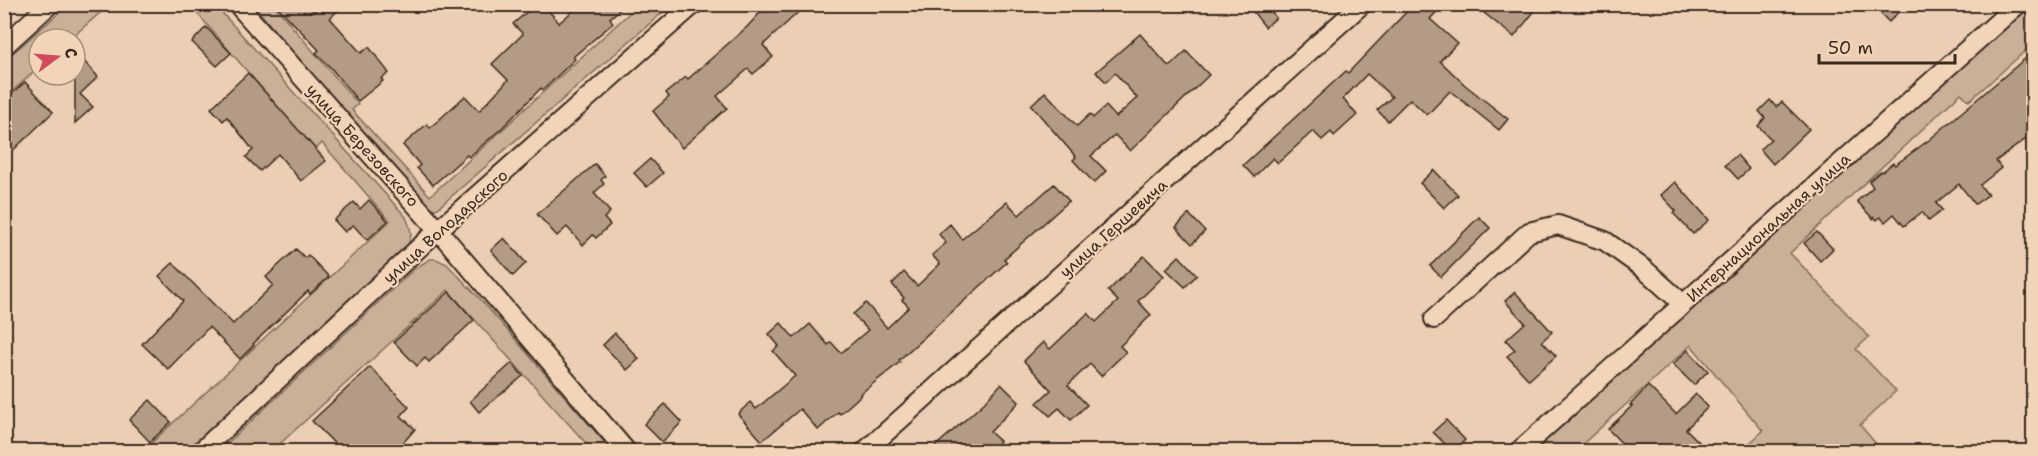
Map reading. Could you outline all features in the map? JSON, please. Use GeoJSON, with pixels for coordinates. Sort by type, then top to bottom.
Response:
{"type":"FeatureCollection","features":[{"type":"Feature","properties":{"kind":"street"},"geometry":{"type":"LineString","coordinates":[[4,46],[50,4]]}},
{"type":"Feature","properties":{"kind":"street","name":"улица Березовского"},"geometry":{"type":"LineString","coordinates":[[237,4],[438,230],[627,452]]}},
{"type":"Feature","properties":{"kind":"street","name":"улица Володарского"},"geometry":{"type":"LineString","coordinates":[[200,452],[438,230],[694,4]]}},
{"type":"Feature","properties":{"kind":"street","name":"улица Гершевича"},"geometry":{"type":"LineString","coordinates":[[864,452],[1362,4]]}},
{"type":"Feature","properties":{"kind":"street","name":"Интернациональная улица"},"geometry":{"type":"LineString","coordinates":[[1518,452],[2018,4]]}},
{"type":"Feature","properties":{"kind":"street"},"geometry":{"type":"LineString","coordinates":[[1434,319],[1529,232],[1558,225],[1605,241],[1644,269],[1682,303]]}},
{"type":"Feature","properties":{"kind":"shaded area"},"geometry":{"type":"Polygon","coordinates":[[[68,5],[109,5],[84,27],[43,27],[68,5]]]}},
{"type":"Feature","properties":{"kind":"shaded area"},"geometry":{"type":"Polygon","coordinates":[[[190,5],[215,5],[406,217],[411,237],[406,249],[192,451],[150,451],[146,448],[390,221],[322,143],[315,150],[190,5]]]}},
{"type":"Feature","properties":{"kind":"shaded area"},"geometry":{"type":"Polygon","coordinates":[[[254,5],[274,5],[358,104],[352,110],[430,196],[638,5],[671,5],[438,208],[431,210],[343,116],[254,5]]]}},
{"type":"Feature","properties":{"kind":"shaded area"},"geometry":{"type":"Polygon","coordinates":[[[2016,5],[2033,5],[2033,44],[1969,101],[1961,93],[1790,253],[1869,337],[1856,349],[1896,391],[1860,425],[1882,451],[1741,451],[1763,431],[1691,345],[1575,451],[1520,452],[2016,5]]]}},
{"type":"Feature","properties":{"kind":"shaded area"},"geometry":{"type":"Polygon","coordinates":[[[27,41],[27,78],[5,98],[5,60],[27,41]]]}},
{"type":"Feature","properties":{"kind":"shaded area"},"geometry":{"type":"Polygon","coordinates":[[[430,259],[447,264],[612,451],[593,451],[448,290],[272,451],[219,451],[414,269],[430,259]]]}},
{"type":"Feature","properties":{"kind":"building"},"geometry":{"type":"Polygon","coordinates":[[[275,4],[308,4],[314,12],[322,4],[345,4],[330,18],[361,53],[369,47],[389,73],[381,79],[383,81],[358,101],[316,53],[319,50],[275,4]]]}},
{"type":"Feature","properties":{"kind":"building"},"geometry":{"type":"Polygon","coordinates":[[[536,4],[543,4],[559,23],[581,4],[626,4],[610,18],[613,23],[573,57],[575,59],[543,90],[541,88],[503,127],[433,185],[417,168],[420,165],[403,145],[427,124],[430,128],[465,96],[479,111],[508,80],[492,64],[523,34],[513,24],[536,4]]]}},
{"type":"Feature","properties":{"kind":"building"},"geometry":{"type":"Polygon","coordinates":[[[768,4],[807,4],[763,45],[773,57],[753,74],[748,69],[717,96],[727,108],[682,148],[653,111],[669,97],[666,93],[686,77],[688,79],[747,27],[768,4]]]}},
{"type":"Feature","properties":{"kind":"building"},"geometry":{"type":"Polygon","coordinates":[[[1247,4],[1266,4],[1276,18],[1265,27],[1247,4]]]}},
{"type":"Feature","properties":{"kind":"building"},"geometry":{"type":"Polygon","coordinates":[[[1414,4],[1444,4],[1430,19],[1457,43],[1440,61],[1465,85],[1508,119],[1499,130],[1450,91],[1427,115],[1410,99],[1388,121],[1377,110],[1392,97],[1367,74],[1343,99],[1357,115],[1334,136],[1331,132],[1322,140],[1313,131],[1278,163],[1273,158],[1254,177],[1243,165],[1346,71],[1348,73],[1414,4]]]}},
{"type":"Feature","properties":{"kind":"building"},"geometry":{"type":"Polygon","coordinates":[[[1473,4],[1540,4],[1514,37],[1473,4]]]}},
{"type":"Feature","properties":{"kind":"building"},"geometry":{"type":"Polygon","coordinates":[[[1871,4],[1906,4],[1889,22],[1871,4]]]}},
{"type":"Feature","properties":{"kind":"building"},"geometry":{"type":"Polygon","coordinates":[[[206,27],[231,53],[217,66],[192,42],[206,27]]]}},
{"type":"Feature","properties":{"kind":"building"},"geometry":{"type":"Polygon","coordinates":[[[1140,34],[1169,67],[1186,51],[1209,75],[1130,151],[1115,135],[1091,156],[1106,171],[1094,183],[1073,160],[1076,157],[1031,105],[1045,92],[1077,126],[1090,114],[1093,118],[1106,106],[1116,117],[1137,98],[1115,73],[1106,82],[1096,72],[1140,34]]]}},
{"type":"Feature","properties":{"kind":"building"},"geometry":{"type":"Polygon","coordinates":[[[2034,51],[2034,133],[1996,161],[2001,168],[1980,185],[1988,195],[1975,204],[1959,184],[1936,203],[1942,210],[1929,221],[1922,212],[1904,226],[1894,214],[1885,222],[1880,217],[1877,220],[1874,217],[1873,219],[1857,201],[1873,187],[1869,181],[1929,140],[2034,51]]]}},
{"type":"Feature","properties":{"kind":"building"},"geometry":{"type":"Polygon","coordinates":[[[87,65],[98,77],[80,94],[93,107],[75,123],[75,87],[87,87],[87,65]]]}},
{"type":"Feature","properties":{"kind":"building"},"geometry":{"type":"Polygon","coordinates":[[[248,73],[326,161],[301,181],[278,154],[260,171],[246,157],[253,150],[227,117],[223,121],[211,108],[248,73]]]}},
{"type":"Feature","properties":{"kind":"building"},"geometry":{"type":"Polygon","coordinates":[[[25,82],[27,87],[30,87],[53,112],[4,159],[4,101],[25,82]]]}},
{"type":"Feature","properties":{"kind":"building"},"geometry":{"type":"Polygon","coordinates":[[[1770,100],[1776,107],[1782,102],[1809,129],[1773,164],[1760,149],[1771,139],[1758,126],[1765,118],[1759,111],[1770,100]]]}},
{"type":"Feature","properties":{"kind":"building"},"geometry":{"type":"Polygon","coordinates":[[[1737,155],[1749,169],[1738,179],[1725,165],[1737,155]]]}},
{"type":"Feature","properties":{"kind":"building"},"geometry":{"type":"Polygon","coordinates":[[[650,159],[663,173],[647,187],[634,173],[650,159]]]}},
{"type":"Feature","properties":{"kind":"building"},"geometry":{"type":"Polygon","coordinates":[[[595,164],[605,176],[601,180],[604,184],[594,193],[610,212],[604,218],[610,225],[596,238],[593,235],[583,245],[567,227],[557,236],[537,214],[595,164]]]}},
{"type":"Feature","properties":{"kind":"building"},"geometry":{"type":"Polygon","coordinates":[[[1434,170],[1458,195],[1444,208],[1420,183],[1434,170]]]}},
{"type":"Feature","properties":{"kind":"building"},"geometry":{"type":"Polygon","coordinates":[[[1675,182],[1709,220],[1693,234],[1673,213],[1676,211],[1661,195],[1675,182]]]}},
{"type":"Feature","properties":{"kind":"building"},"geometry":{"type":"Polygon","coordinates":[[[1054,184],[1069,201],[1004,259],[1007,262],[899,360],[900,362],[860,394],[840,414],[838,412],[818,430],[800,409],[762,441],[738,414],[750,402],[756,409],[795,376],[773,351],[779,346],[769,334],[781,323],[794,338],[810,324],[828,345],[831,342],[841,353],[868,330],[853,314],[866,303],[887,328],[909,307],[892,284],[904,272],[917,286],[940,264],[932,255],[946,243],[939,234],[950,224],[962,239],[1007,202],[1019,215],[1054,184]]]}},
{"type":"Feature","properties":{"kind":"building"},"geometry":{"type":"Polygon","coordinates":[[[369,200],[388,221],[367,240],[353,225],[345,232],[334,220],[354,202],[360,209],[369,200]]]}},
{"type":"Feature","properties":{"kind":"building"},"geometry":{"type":"Polygon","coordinates":[[[1189,214],[1205,231],[1192,244],[1176,227],[1189,214]]]}},
{"type":"Feature","properties":{"kind":"building"},"geometry":{"type":"Polygon","coordinates":[[[1479,217],[1490,228],[1441,277],[1430,266],[1479,217]]]}},
{"type":"Feature","properties":{"kind":"building"},"geometry":{"type":"Polygon","coordinates":[[[1817,232],[1833,249],[1820,261],[1804,243],[1817,232]]]}},
{"type":"Feature","properties":{"kind":"building"},"geometry":{"type":"Polygon","coordinates":[[[504,238],[526,263],[513,276],[491,250],[504,238]]]}},
{"type":"Feature","properties":{"kind":"building"},"geometry":{"type":"Polygon","coordinates":[[[296,249],[305,258],[308,255],[329,277],[310,294],[308,291],[240,359],[209,327],[168,369],[142,344],[183,301],[159,276],[173,263],[233,324],[273,285],[266,277],[296,249]]]}},
{"type":"Feature","properties":{"kind":"building"},"geometry":{"type":"Polygon","coordinates":[[[1144,256],[1164,276],[1138,301],[1151,315],[1120,346],[1126,352],[1101,376],[1090,364],[1068,385],[1087,405],[1071,420],[1059,408],[1050,416],[1037,403],[1051,390],[1024,361],[1043,342],[1050,349],[1088,313],[1096,322],[1118,301],[1108,291],[1144,256]]]}},
{"type":"Feature","properties":{"kind":"building"},"geometry":{"type":"Polygon","coordinates":[[[1179,256],[1197,275],[1185,287],[1166,269],[1179,256]]]}},
{"type":"Feature","properties":{"kind":"building"},"geometry":{"type":"Polygon","coordinates":[[[449,292],[474,320],[429,362],[425,358],[417,366],[394,342],[449,292]]]}},
{"type":"Feature","properties":{"kind":"building"},"geometry":{"type":"Polygon","coordinates":[[[1515,292],[1552,332],[1542,341],[1556,356],[1529,380],[1507,356],[1515,350],[1506,340],[1525,323],[1505,301],[1515,292]]]}},
{"type":"Feature","properties":{"kind":"building"},"geometry":{"type":"Polygon","coordinates":[[[615,333],[639,359],[627,370],[603,345],[615,333]]]}},
{"type":"Feature","properties":{"kind":"building"},"geometry":{"type":"Polygon","coordinates":[[[1688,350],[1708,371],[1694,385],[1673,364],[1688,350]]]}},
{"type":"Feature","properties":{"kind":"building"},"geometry":{"type":"Polygon","coordinates":[[[512,363],[523,376],[479,412],[470,401],[512,363]]]}},
{"type":"Feature","properties":{"kind":"building"},"geometry":{"type":"Polygon","coordinates":[[[370,367],[409,407],[401,416],[415,429],[395,452],[343,452],[312,421],[370,367]]]}},
{"type":"Feature","properties":{"kind":"building"},"geometry":{"type":"Polygon","coordinates":[[[1001,384],[1019,402],[990,432],[1000,441],[991,452],[929,452],[984,403],[1001,384]]]}},
{"type":"Feature","properties":{"kind":"building"},"geometry":{"type":"Polygon","coordinates":[[[1648,386],[1676,414],[1696,394],[1708,407],[1686,429],[1709,452],[1630,452],[1608,429],[1632,406],[1630,405],[1648,386]]]}},
{"type":"Feature","properties":{"kind":"building"},"geometry":{"type":"Polygon","coordinates":[[[150,400],[171,422],[150,442],[129,420],[150,400]]]}},
{"type":"Feature","properties":{"kind":"building"},"geometry":{"type":"Polygon","coordinates":[[[665,404],[682,422],[662,442],[644,424],[665,404]]]}},
{"type":"Feature","properties":{"kind":"building"},"geometry":{"type":"Polygon","coordinates":[[[1446,420],[1465,440],[1453,452],[1433,432],[1446,420]]]}}]}
